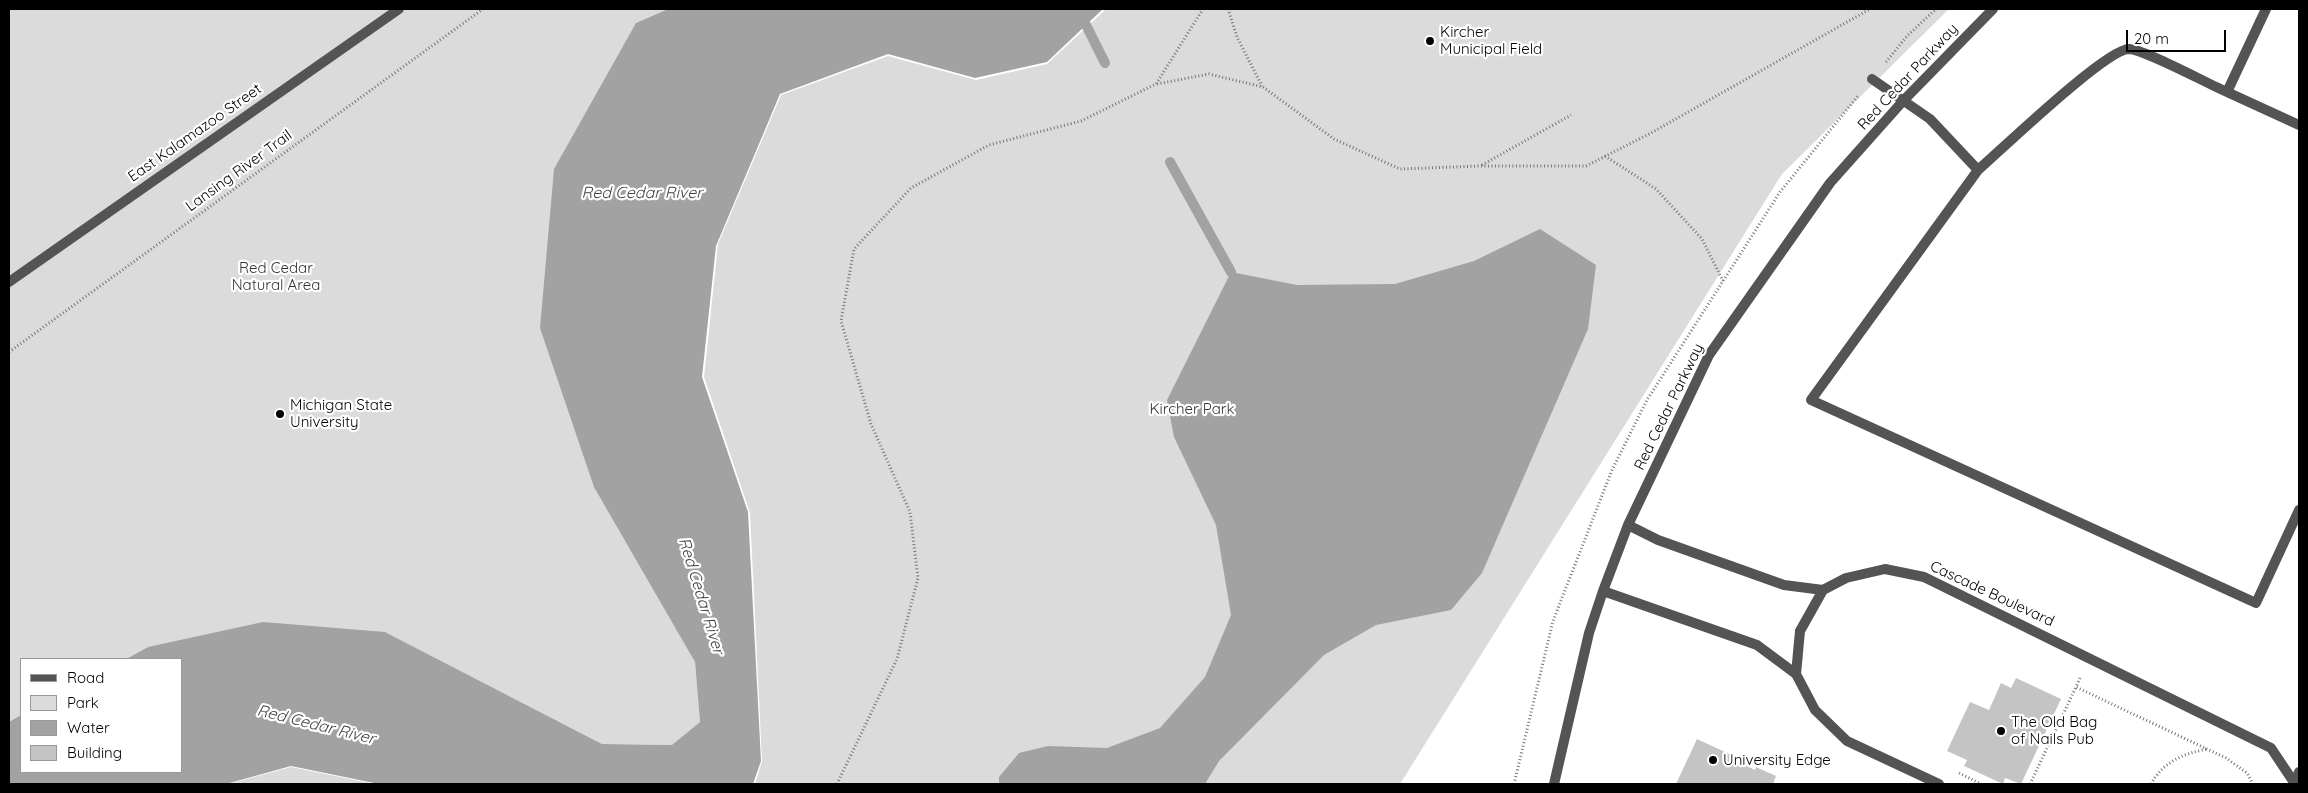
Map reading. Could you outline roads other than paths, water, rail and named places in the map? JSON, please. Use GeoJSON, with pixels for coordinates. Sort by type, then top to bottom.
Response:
{"type":"FeatureCollection","features":[{"type":"Feature","properties":{"kind":"street","name":"East Kalamazoo Street"},"geometry":{"type":"LineString","coordinates":[[9,282],[399,9]]}},
{"type":"Feature","properties":{"kind":"street","name":"Red Cedar Parkway"},"geometry":{"type":"LineString","coordinates":[[1554,784],[1589,633],[1603,591],[1628,525],[1709,355],[1830,183],[1903,101],[1993,9]]}},
{"type":"Feature","properties":{"kind":"street"},"geometry":{"type":"LineString","coordinates":[[2227,92],[2266,9]]}},
{"type":"Feature","properties":{"kind":"street"},"geometry":{"type":"LineString","coordinates":[[2299,125],[2145,54],[2129,49],[2113,54],[2050,105],[1978,170],[1811,400],[2256,603],[2299,510]]}},
{"type":"Feature","properties":{"kind":"street"},"geometry":{"type":"LineString","coordinates":[[1872,79],[1930,119],[1978,170]]}},
{"type":"Feature","properties":{"kind":"street"},"geometry":{"type":"LineString","coordinates":[[1628,525],[1658,540],[1784,585],[1823,590],[1800,631],[1796,674]]}},
{"type":"Feature","properties":{"kind":"street","name":"Cascade Boulevard"},"geometry":{"type":"LineString","coordinates":[[1823,590],[1846,578],[1885,569],[1924,577],[2271,748],[2294,783]]}},
{"type":"Feature","properties":{"kind":"street"},"geometry":{"type":"LineString","coordinates":[[1603,591],[1757,645],[1796,674],[1814,710],[1847,741],[1939,784]]}},
{"type":"Feature","properties":{"kind":"street"},"geometry":{"type":"LineString","coordinates":[[2294,783],[2299,772]]}},
{"type":"Feature","properties":{"kind":"water","name":"Red Cedar River"},"geometry":{"type":"Polygon","coordinates":[[[668,9],[1103,9],[1047,62],[975,78],[888,54],[780,94],[716,246],[702,377],[748,512],[761,761],[753,784],[379,784],[291,766],[226,784],[9,784],[9,722],[20,716],[20,773],[182,773],[182,658],[128,658],[148,647],[263,622],[385,632],[602,744],[672,745],[700,722],[695,662],[594,487],[540,328],[554,169],[636,23],[668,9]]]}},
{"type":"Feature","properties":{"kind":"water"},"geometry":{"type":"Polygon","coordinates":[[[1540,229],[1596,265],[1588,329],[1482,573],[1451,610],[1376,625],[1324,655],[1219,761],[1205,784],[999,784],[999,777],[1019,753],[1048,746],[1107,748],[1160,728],[1205,677],[1231,615],[1216,525],[1174,437],[1167,400],[1231,272],[1297,285],[1395,284],[1474,261],[1540,229]]]}},
{"type":"Feature","properties":{"kind":"waterway"},"geometry":{"type":"LineString","coordinates":[[1078,9],[1105,63]]}},
{"type":"Feature","properties":{"kind":"waterway"},"geometry":{"type":"LineString","coordinates":[[1170,162],[1231,272]]}},
{"type":"Feature","properties":{"kind":"place","name":"Kircher Municipal Field"},"geometry":{"type":"Point","coordinates":[1430,41]}},
{"type":"Feature","properties":{"kind":"place","name":"Michigan State University"},"geometry":{"type":"Point","coordinates":[280,414]}},
{"type":"Feature","properties":{"kind":"place","name":"The Old Bag of Nails Pub"},"geometry":{"type":"Point","coordinates":[2001,731]}},
{"type":"Feature","properties":{"kind":"place","name":"University Edge"},"geometry":{"type":"Point","coordinates":[1713,760]}},
{"type":"Feature","properties":{"kind":"park label","name":"Red Cedar Natural Area"},"geometry":{"type":"Point","coordinates":[276,276]}},
{"type":"Feature","properties":{"kind":"park label","name":"Kircher Park"},"geometry":{"type":"Point","coordinates":[1192,409]}}]}
